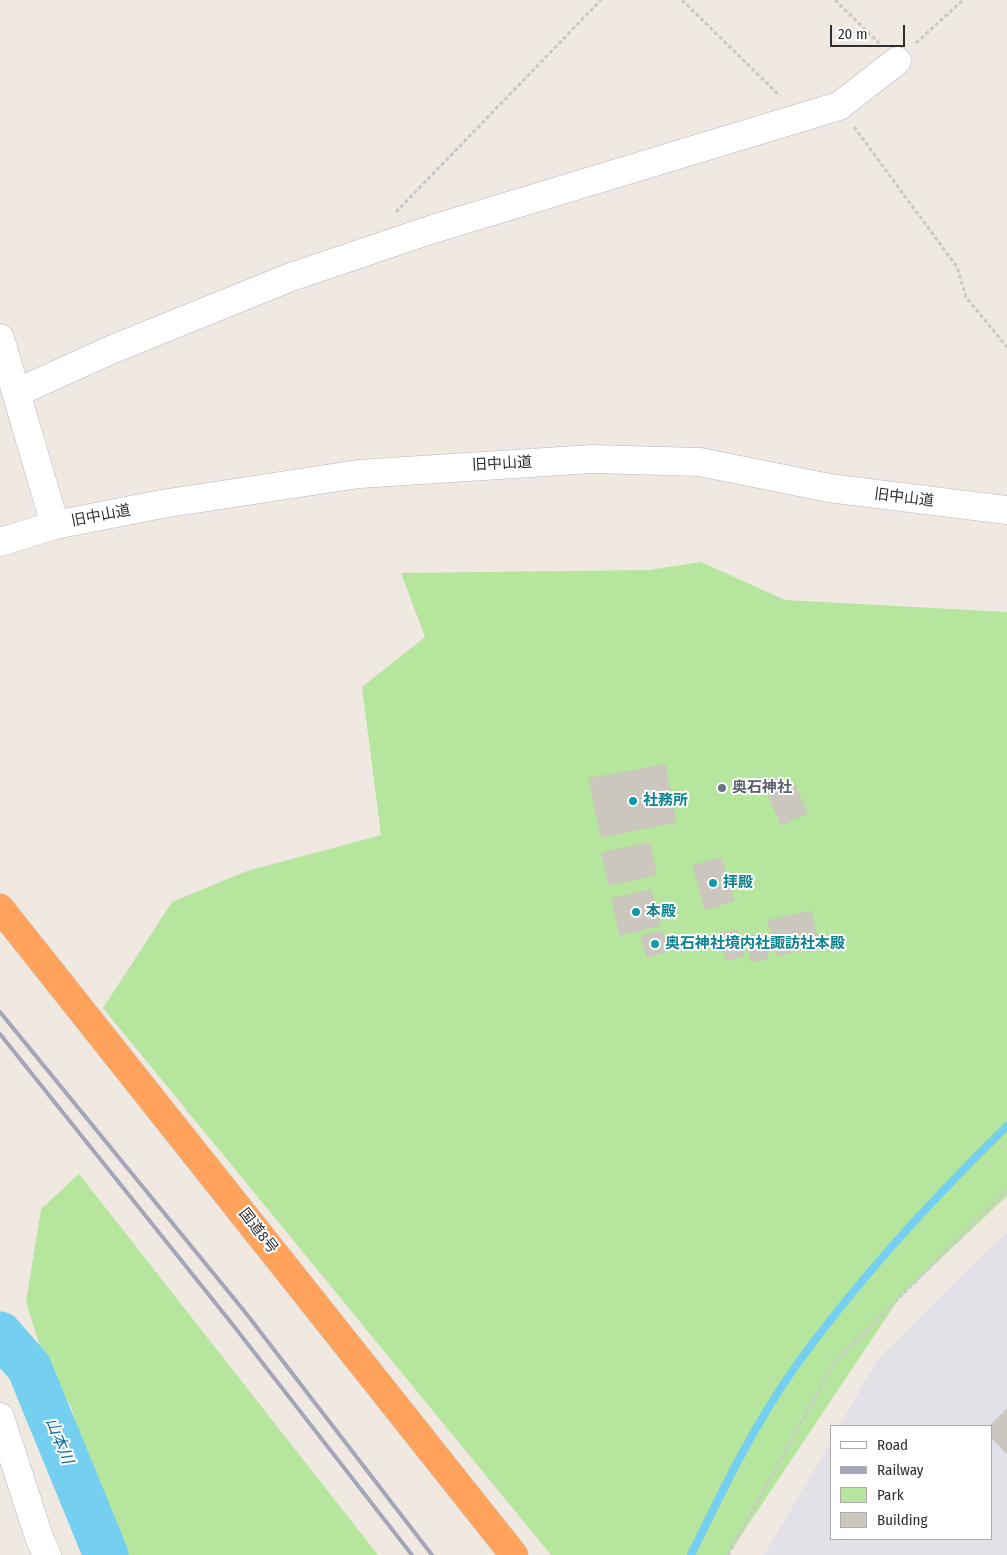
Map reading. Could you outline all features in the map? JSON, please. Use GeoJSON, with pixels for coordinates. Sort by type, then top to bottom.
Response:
{"type":"FeatureCollection","features":[{"type":"Feature","properties":{"kind":"highway","name":"国道8号"},"geometry":{"type":"LineString","coordinates":[[0,908],[514,1555]]}},
{"type":"Feature","properties":{"kind":"street"},"geometry":{"type":"LineString","coordinates":[[18,392],[113,348],[291,277],[432,229],[839,106],[897,61]]}},
{"type":"Feature","properties":{"kind":"street"},"geometry":{"type":"LineString","coordinates":[[0,338],[18,392],[55,525]]}},
{"type":"Feature","properties":{"kind":"street","name":"旧中山道"},"geometry":{"type":"LineString","coordinates":[[0,542],[55,525],[162,504],[359,474],[592,459],[700,462],[830,488],[1007,510]]}},
{"type":"Feature","properties":{"kind":"street"},"geometry":{"type":"LineString","coordinates":[[0,1417],[40,1540],[47,1555]]}},
{"type":"Feature","properties":{"kind":"path"},"geometry":{"type":"LineString","coordinates":[[395,213],[601,0]]}},
{"type":"Feature","properties":{"kind":"path"},"geometry":{"type":"LineString","coordinates":[[682,0],[801,118]]}},
{"type":"Feature","properties":{"kind":"path"},"geometry":{"type":"LineString","coordinates":[[835,0],[897,61],[963,0]]}},
{"type":"Feature","properties":{"kind":"path"},"geometry":{"type":"LineString","coordinates":[[839,106],[957,268],[966,297],[1007,347]]}},
{"type":"Feature","properties":{"kind":"path"},"geometry":{"type":"LineString","coordinates":[[728,1555],[834,1363],[1007,1190]]}},
{"type":"Feature","properties":{"kind":"shaded area"},"geometry":{"type":"Polygon","coordinates":[[[1007,1232],[1007,1555],[764,1555],[830,1443],[830,1540],[992,1540],[992,1425],[840,1425],[880,1356],[1007,1232]]]}},
{"type":"Feature","properties":{"kind":"green space"},"geometry":{"type":"Polygon","coordinates":[[[701,562],[785,600],[1007,612],[1007,1196],[900,1297],[728,1555],[551,1555],[103,1008],[172,902],[247,871],[381,835],[362,687],[425,637],[401,573],[649,570],[701,562]]]}},
{"type":"Feature","properties":{"kind":"green space"},"geometry":{"type":"Polygon","coordinates":[[[79,1174],[378,1555],[123,1555],[82,1453],[72,1409],[41,1350],[26,1302],[41,1209],[79,1174]]]}},
{"type":"Feature","properties":{"kind":"building","name":"社務所"},"geometry":{"type":"Polygon","coordinates":[[[665,765],[676,822],[601,837],[589,779],[665,765]]]}},
{"type":"Feature","properties":{"kind":"building"},"geometry":{"type":"Polygon","coordinates":[[[794,783],[807,813],[782,825],[768,795],[794,783]]]}},
{"type":"Feature","properties":{"kind":"building"},"geometry":{"type":"Polygon","coordinates":[[[650,843],[656,875],[609,885],[602,853],[650,843]]]}},
{"type":"Feature","properties":{"kind":"building","name":"拝殿"},"geometry":{"type":"Polygon","coordinates":[[[721,858],[734,900],[705,910],[693,866],[721,858]]]}},
{"type":"Feature","properties":{"kind":"building","name":"本殿"},"geometry":{"type":"Polygon","coordinates":[[[651,890],[660,925],[620,935],[612,899],[651,890]]]}},
{"type":"Feature","properties":{"kind":"building"},"geometry":{"type":"Polygon","coordinates":[[[811,911],[819,945],[777,956],[768,921],[811,911]]]}},
{"type":"Feature","properties":{"kind":"building"},"geometry":{"type":"Polygon","coordinates":[[[737,930],[744,956],[726,960],[719,934],[737,930]]]}},
{"type":"Feature","properties":{"kind":"building","name":"奥石神社境内社諏訪社本殿"},"geometry":{"type":"Polygon","coordinates":[[[662,931],[668,951],[647,957],[641,937],[662,931]]]}},
{"type":"Feature","properties":{"kind":"building"},"geometry":{"type":"Polygon","coordinates":[[[762,934],[768,958],[751,962],[746,938],[762,934]]]}},
{"type":"Feature","properties":{"kind":"building"},"geometry":{"type":"Polygon","coordinates":[[[1007,1409],[1007,1454],[992,1438],[991,1425],[1007,1409]]]}},
{"type":"Feature","properties":{"kind":"waterway"},"geometry":{"type":"LineString","coordinates":[[691,1555],[752,1435],[795,1367],[869,1272],[923,1212],[1007,1126]]}},
{"type":"Feature","properties":{"kind":"waterway","name":"山本川"},"geometry":{"type":"LineString","coordinates":[[0,1334],[29,1367],[106,1555]]}},
{"type":"Feature","properties":{"kind":"railway"},"geometry":{"type":"LineString","coordinates":[[0,1012],[245,1312],[432,1555]]}},
{"type":"Feature","properties":{"kind":"railway"},"geometry":{"type":"LineString","coordinates":[[0,1034],[233,1325],[412,1555]]}},
{"type":"Feature","properties":{"kind":"place","name":"奥石神社"},"geometry":{"type":"Point","coordinates":[722,788]}},
{"type":"Feature","properties":{"kind":"place","name":"社務所"},"geometry":{"type":"Point","coordinates":[633,801]}},
{"type":"Feature","properties":{"kind":"place","name":"拝殿"},"geometry":{"type":"Point","coordinates":[713,883]}},
{"type":"Feature","properties":{"kind":"place","name":"本殿"},"geometry":{"type":"Point","coordinates":[636,912]}},
{"type":"Feature","properties":{"kind":"place","name":"奥石神社境内社諏訪社本殿"},"geometry":{"type":"Point","coordinates":[655,944]}}]}
